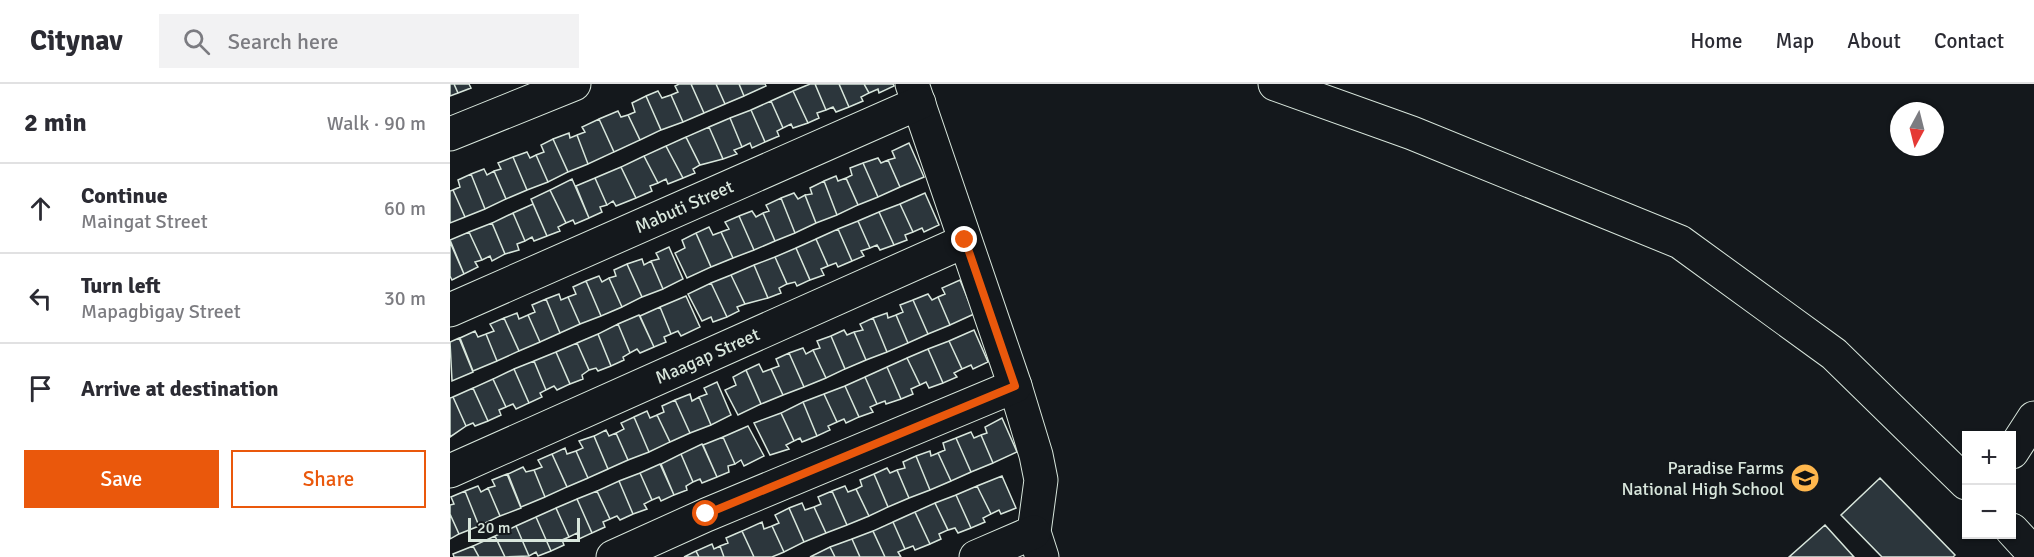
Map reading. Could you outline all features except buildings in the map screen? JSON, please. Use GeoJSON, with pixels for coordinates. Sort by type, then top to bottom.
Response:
{"type":"FeatureCollection","features":[{"type":"Feature","properties":{"kind":"street"},"geometry":{"type":"LineString","coordinates":[[450,134],[574,84]]}},
{"type":"Feature","properties":{"kind":"street"},"geometry":{"type":"LineString","coordinates":[[1275,84],[1412,133],[1680,242],[1834,354],[1962,479]]}},
{"type":"Feature","properties":{"kind":"street"},"geometry":{"type":"LineString","coordinates":[[915,93],[1015,386],[1041,480],[1038,544],[976,557]]}},
{"type":"Feature","properties":{"kind":"street","name":"Mabuti Street"},"geometry":{"type":"LineString","coordinates":[[450,310],[915,93]]}},
{"type":"Feature","properties":{"kind":"street","name":"Maagap Street"},"geometry":{"type":"LineString","coordinates":[[450,471],[965,240]]}},
{"type":"Feature","properties":{"kind":"street"},"geometry":{"type":"LineString","coordinates":[[613,557],[706,514],[1015,386]]}},
{"type":"Feature","properties":{"kind":"street"},"geometry":{"type":"LineString","coordinates":[[2016,447],[2034,418]]}},
{"type":"Feature","properties":{"kind":"street"},"geometry":{"type":"LineString","coordinates":[[2016,534],[2034,554]]}},
{"type":"Feature","properties":{"kind":"place","name":"Paradise Farms National High School"},"geometry":{"type":"Point","coordinates":[1805,478]}},
{"type":"Feature","properties":{"kind":"route"},"geometry":{"type":"LineString","coordinates":[[706,514],[1015,386],[965,240]]}}]}
